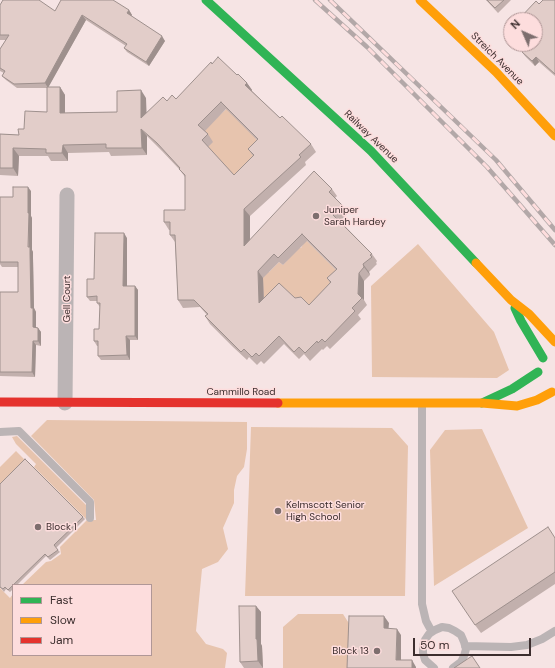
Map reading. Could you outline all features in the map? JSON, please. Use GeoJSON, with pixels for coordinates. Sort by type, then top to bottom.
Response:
{"type":"FeatureCollection","features":[{"type":"Feature","properties":{"kind":"main road","name":"Railway Avenue"},"geometry":{"type":"LineString","coordinates":[[206,0],[371,151],[511,300],[529,314],[555,342]]}},
{"type":"Feature","properties":{"kind":"main road","name":"Streich Avenue"},"geometry":{"type":"LineString","coordinates":[[420,0],[496,72],[555,136]]}},
{"type":"Feature","properties":{"kind":"main road","name":"Railway Avenue"},"geometry":{"type":"LineString","coordinates":[[511,300],[520,321],[542,358]]}},
{"type":"Feature","properties":{"kind":"main road"},"geometry":{"type":"LineString","coordinates":[[553,393],[542,384],[538,367],[542,358],[555,349]]}},
{"type":"Feature","properties":{"kind":"main road","name":"Cammillo Road"},"geometry":{"type":"LineString","coordinates":[[482,403],[512,389],[538,372]]}},
{"type":"Feature","properties":{"kind":"main road","name":"Cammillo Road"},"geometry":{"type":"LineString","coordinates":[[0,402],[482,403],[517,406],[553,393]]}},
{"type":"Feature","properties":{"kind":"street","name":"Gell Court"},"geometry":{"type":"LineString","coordinates":[[65,403],[67,195]]}},
{"type":"Feature","properties":{"kind":"lane"},"geometry":{"type":"LineString","coordinates":[[422,403],[422,604],[426,621],[432,632]]}},
{"type":"Feature","properties":{"kind":"lane"},"geometry":{"type":"LineString","coordinates":[[0,432],[19,431],[90,502],[90,518]]}},
{"type":"Feature","properties":{"kind":"lane"},"geometry":{"type":"LineString","coordinates":[[434,668],[425,660],[423,646],[425,640],[432,632],[442,627],[449,628],[461,635],[465,646],[464,656],[461,662],[453,668]]}},
{"type":"Feature","properties":{"kind":"lane"},"geometry":{"type":"LineString","coordinates":[[465,646],[511,647],[527,645],[542,639],[555,631]]}},
{"type":"Feature","properties":{"kind":"shaded area"},"geometry":{"type":"Polygon","coordinates":[[[232,104],[256,139],[262,143],[232,190],[207,148],[202,131],[232,104]]]}},
{"type":"Feature","properties":{"kind":"shaded area"},"geometry":{"type":"Polygon","coordinates":[[[306,240],[336,270],[338,269],[316,311],[264,299],[250,266],[269,272],[279,262],[283,265],[299,247],[301,248],[306,240]]]}},
{"type":"Feature","properties":{"kind":"shaded area"},"geometry":{"type":"Polygon","coordinates":[[[418,244],[494,332],[509,370],[497,378],[372,377],[371,286],[418,244]]]}},
{"type":"Feature","properties":{"kind":"shaded area"},"geometry":{"type":"Polygon","coordinates":[[[47,420],[247,422],[247,449],[244,467],[237,476],[234,490],[234,503],[223,528],[228,549],[218,562],[202,569],[196,631],[206,644],[223,649],[227,653],[225,668],[0,668],[0,588],[10,598],[12,595],[12,656],[152,656],[152,584],[23,584],[46,562],[51,561],[61,554],[60,547],[87,520],[96,520],[94,500],[31,436],[47,420]]]}},
{"type":"Feature","properties":{"kind":"shaded area"},"geometry":{"type":"Polygon","coordinates":[[[251,427],[392,428],[408,446],[405,596],[245,596],[251,427]]]}},
{"type":"Feature","properties":{"kind":"shaded area"},"geometry":{"type":"Polygon","coordinates":[[[482,429],[528,528],[434,586],[430,450],[445,430],[482,429]]]}},
{"type":"Feature","properties":{"kind":"shaded area"},"geometry":{"type":"Polygon","coordinates":[[[17,436],[86,505],[87,520],[34,467],[36,464],[16,444],[12,437],[17,436]]]}},
{"type":"Feature","properties":{"kind":"shaded area"},"geometry":{"type":"Polygon","coordinates":[[[16,451],[26,461],[0,487],[0,467],[16,451]]]}},
{"type":"Feature","properties":{"kind":"shaded area"},"geometry":{"type":"Polygon","coordinates":[[[298,614],[343,614],[350,625],[349,668],[283,668],[283,627],[298,614]]]}},
{"type":"Feature","properties":{"kind":"building"},"geometry":{"type":"Polygon","coordinates":[[[3,0],[39,0],[55,11],[61,0],[113,0],[129,10],[127,13],[162,36],[146,62],[124,48],[127,44],[82,15],[45,83],[14,84],[2,76],[5,71],[0,68],[0,49],[9,35],[0,35],[0,5],[3,0]]]}},
{"type":"Feature","properties":{"kind":"building"},"geometry":{"type":"Polygon","coordinates":[[[487,0],[504,0],[495,8],[487,0]]]}},
{"type":"Feature","properties":{"kind":"building"},"geometry":{"type":"Polygon","coordinates":[[[543,0],[555,0],[555,74],[536,57],[532,61],[522,52],[543,52],[543,12],[526,12],[536,1],[539,4],[543,0]]]}},
{"type":"Feature","properties":{"kind":"building","name":"Juniper Sarah Hardey"},"geometry":{"type":"Polygon","coordinates":[[[218,57],[237,75],[238,74],[247,83],[245,85],[280,118],[282,116],[311,144],[299,155],[301,157],[244,209],[244,246],[314,171],[332,189],[329,192],[343,206],[333,215],[372,254],[370,255],[372,257],[363,264],[364,267],[359,273],[358,294],[362,298],[352,308],[355,311],[325,342],[322,339],[318,343],[317,341],[305,353],[299,347],[294,352],[279,336],[259,356],[256,353],[252,357],[244,349],[241,352],[205,316],[208,314],[194,300],[178,300],[175,235],[170,235],[170,222],[164,222],[164,210],[185,210],[185,175],[157,143],[141,129],[142,148],[106,148],[106,144],[63,145],[62,153],[46,153],[46,149],[13,148],[13,168],[0,168],[0,134],[19,135],[18,129],[24,129],[25,111],[47,112],[47,87],[60,87],[60,113],[117,112],[117,91],[141,90],[141,118],[163,97],[167,101],[172,95],[176,99],[211,62],[212,64],[218,57]],[[221,102],[198,125],[208,134],[202,140],[234,175],[254,155],[248,149],[258,139],[221,102]],[[302,234],[278,258],[274,254],[258,271],[259,303],[279,283],[295,298],[301,297],[309,305],[331,282],[327,278],[337,269],[302,234]]]}},
{"type":"Feature","properties":{"kind":"building"},"geometry":{"type":"Polygon","coordinates":[[[13,187],[28,187],[28,247],[30,247],[31,308],[33,308],[33,327],[38,328],[38,341],[33,341],[32,372],[0,372],[0,292],[18,292],[18,262],[0,262],[0,197],[13,197],[13,187]]]}},
{"type":"Feature","properties":{"kind":"building"},"geometry":{"type":"Polygon","coordinates":[[[95,233],[124,233],[123,286],[135,286],[135,336],[126,336],[127,355],[98,356],[98,341],[94,341],[94,329],[99,329],[100,303],[97,303],[97,296],[87,297],[87,279],[94,279],[95,233]]]}},
{"type":"Feature","properties":{"kind":"building","name":"Block 1"},"geometry":{"type":"Polygon","coordinates":[[[25,459],[83,517],[54,545],[58,550],[48,557],[45,554],[14,584],[12,584],[8,590],[5,587],[3,589],[0,587],[0,484],[25,459]]]}},
{"type":"Feature","properties":{"kind":"building"},"geometry":{"type":"Polygon","coordinates":[[[548,527],[555,538],[555,572],[475,625],[452,591],[548,527]]]}},
{"type":"Feature","properties":{"kind":"building"},"geometry":{"type":"Polygon","coordinates":[[[239,606],[256,606],[258,661],[240,662],[239,606]]]}},
{"type":"Feature","properties":{"kind":"building","name":"Block 13"},"geometry":{"type":"Polygon","coordinates":[[[349,616],[384,616],[384,628],[397,629],[396,660],[412,660],[412,668],[347,668],[349,616]]]}},
{"type":"Feature","properties":{"kind":"building"},"geometry":{"type":"Polygon","coordinates":[[[472,656],[480,668],[454,668],[472,656]]]}},
{"type":"Feature","properties":{"kind":"railway"},"geometry":{"type":"LineString","coordinates":[[315,0],[367,47],[487,167],[555,245]]}},
{"type":"Feature","properties":{"kind":"railway"},"geometry":{"type":"LineString","coordinates":[[330,0],[496,160],[555,230]]}},
{"type":"Feature","properties":{"kind":"traffic: fast"},"geometry":{"type":"LineString","coordinates":[[206,0],[371,151],[476,263]]}},
{"type":"Feature","properties":{"kind":"traffic: fast"},"geometry":{"type":"LineString","coordinates":[[515,308],[543,358]]}},
{"type":"Feature","properties":{"kind":"traffic: fast"},"geometry":{"type":"LineString","coordinates":[[482,403],[512,389],[538,372]]}},
{"type":"Feature","properties":{"kind":"traffic: slow"},"geometry":{"type":"LineString","coordinates":[[420,0],[496,72],[555,136]]}},
{"type":"Feature","properties":{"kind":"traffic: slow"},"geometry":{"type":"LineString","coordinates":[[476,263],[511,300],[529,314],[555,342]]}},
{"type":"Feature","properties":{"kind":"traffic: slow"},"geometry":{"type":"LineString","coordinates":[[278,403],[482,403],[517,406],[537,400],[552,392]]}},
{"type":"Feature","properties":{"kind":"traffic: jam"},"geometry":{"type":"LineString","coordinates":[[0,402],[278,403]]}},
{"type":"Feature","properties":{"kind":"place","name":"Juniper Sarah Hardey"},"geometry":{"type":"Point","coordinates":[316,216]}},
{"type":"Feature","properties":{"kind":"place","name":"Kelmscott Senior High School"},"geometry":{"type":"Point","coordinates":[278,511]}},
{"type":"Feature","properties":{"kind":"place","name":"Block 1"},"geometry":{"type":"Point","coordinates":[38,527]}},
{"type":"Feature","properties":{"kind":"place","name":"Block 13"},"geometry":{"type":"Point","coordinates":[377,651]}}]}
